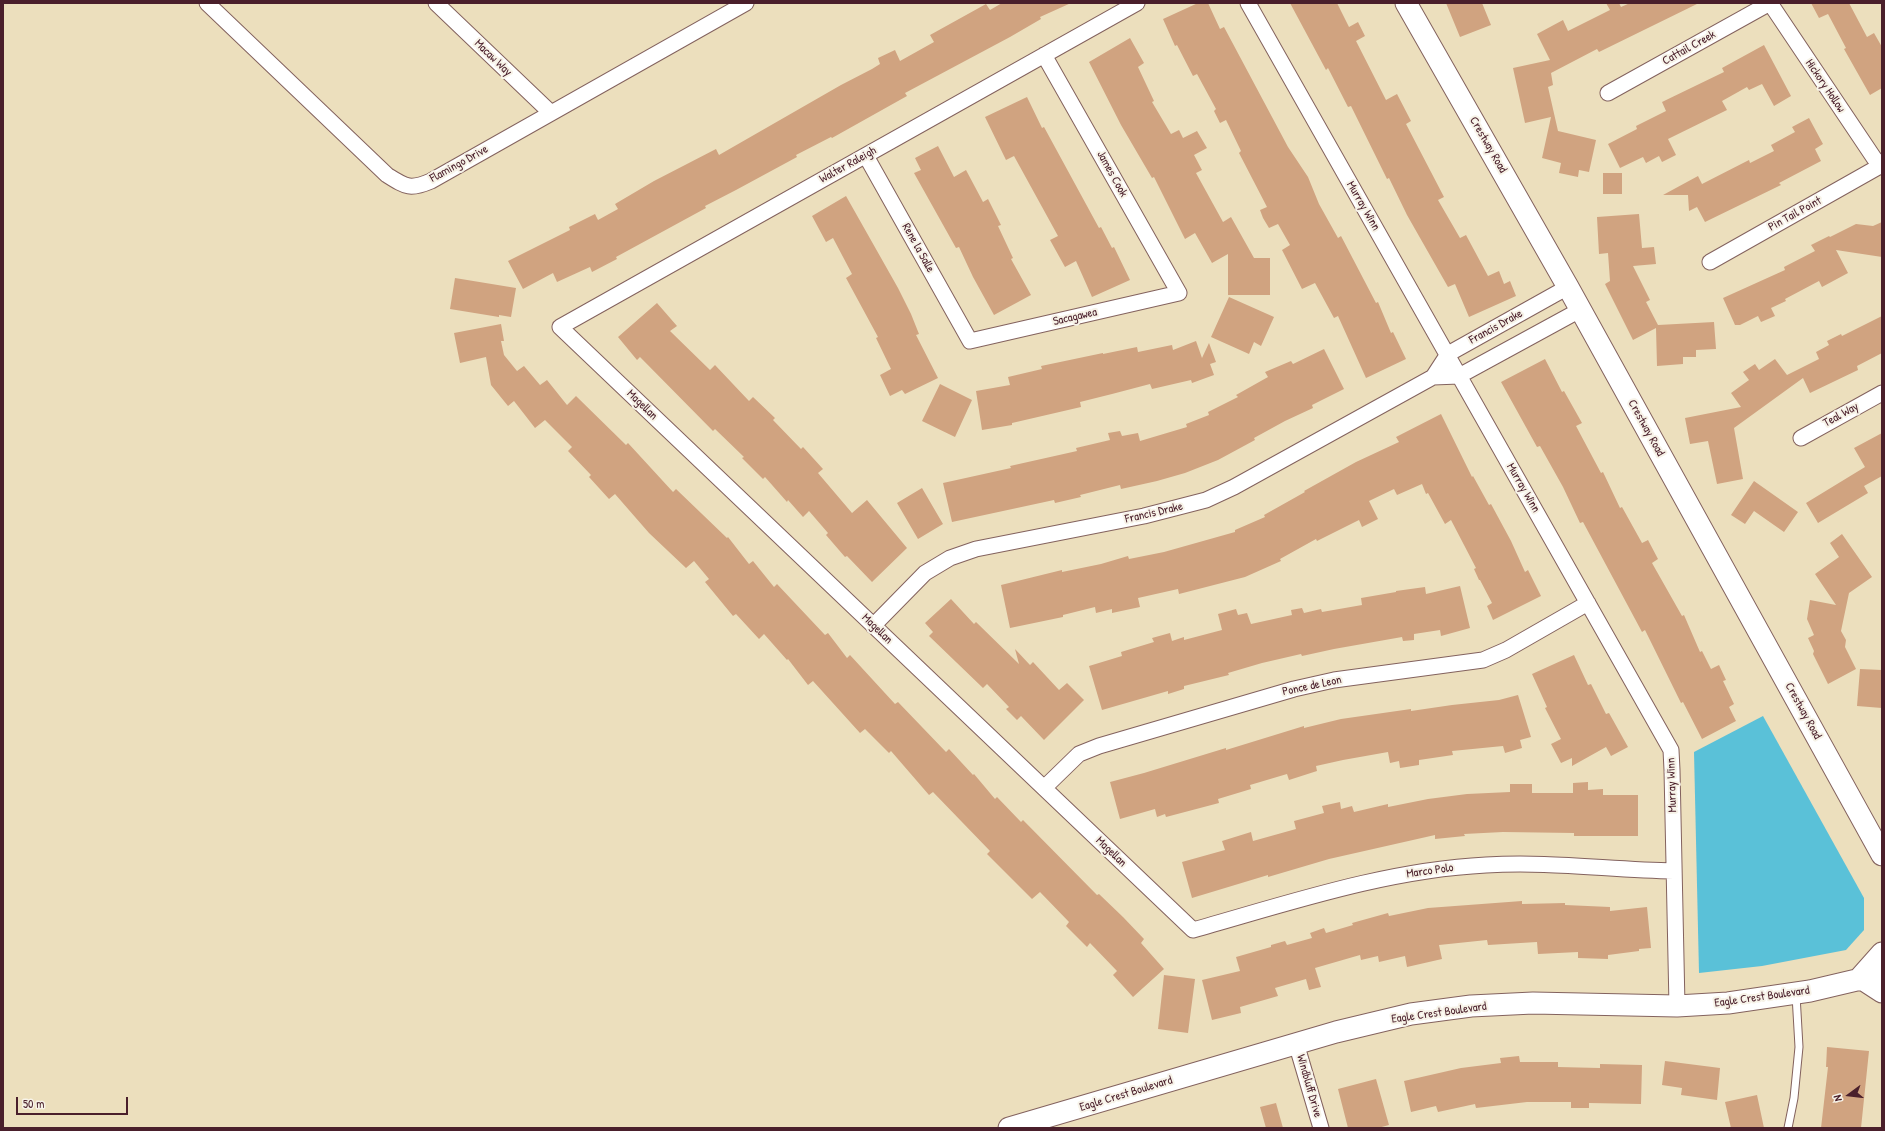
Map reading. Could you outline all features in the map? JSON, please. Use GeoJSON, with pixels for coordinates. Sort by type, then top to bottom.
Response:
{"type":"FeatureCollection","features":[{"type":"Feature","properties":{"kind":"main road","name":"Crestway Road"},"geometry":{"type":"LineString","coordinates":[[1406,3],[1568,287],[1882,855]]}},
{"type":"Feature","properties":{"kind":"main road"},"geometry":{"type":"LineString","coordinates":[[1882,953],[1860,979],[1882,992]]}},
{"type":"Feature","properties":{"kind":"main road","name":"Eagle Crest Boulevard"},"geometry":{"type":"LineString","coordinates":[[1009,1128],[1296,1043],[1411,1014],[1471,1006],[1533,1003],[1677,1006],[1728,1003],[1796,993],[1882,974]]}},
{"type":"Feature","properties":{"kind":"street","name":"Flamingo Drive"},"geometry":{"type":"LineString","coordinates":[[208,3],[387,176],[405,186],[419,186],[431,181],[746,3]]}},
{"type":"Feature","properties":{"kind":"street","name":"Macaw Way"},"geometry":{"type":"LineString","coordinates":[[436,3],[551,113]]}},
{"type":"Feature","properties":{"kind":"street","name":"Walter Raleigh"},"geometry":{"type":"LineString","coordinates":[[560,327],[1137,3]]}},
{"type":"Feature","properties":{"kind":"street","name":"Murray Winn"},"geometry":{"type":"LineString","coordinates":[[1248,3],[1448,354],[1670,750],[1677,1006]]}},
{"type":"Feature","properties":{"kind":"street","name":"Cattail Creek"},"geometry":{"type":"LineString","coordinates":[[1608,93],[1770,3]]}},
{"type":"Feature","properties":{"kind":"street","name":"Hickory Hollow"},"geometry":{"type":"LineString","coordinates":[[1770,3],[1881,167]]}},
{"type":"Feature","properties":{"kind":"street","name":"James Cook"},"geometry":{"type":"LineString","coordinates":[[1044,55],[1179,293]]}},
{"type":"Feature","properties":{"kind":"street","name":"Rene la Salle"},"geometry":{"type":"LineString","coordinates":[[866,156],[970,341]]}},
{"type":"Feature","properties":{"kind":"street","name":"Pin Tail Point"},"geometry":{"type":"LineString","coordinates":[[1710,262],[1881,167]]}},
{"type":"Feature","properties":{"kind":"street","name":"Francis Drake"},"geometry":{"type":"LineString","coordinates":[[1433,377],[1448,354],[1568,287]]}},
{"type":"Feature","properties":{"kind":"street","name":"Sacagawea"},"geometry":{"type":"LineString","coordinates":[[970,341],[1179,293]]}},
{"type":"Feature","properties":{"kind":"street","name":"Francis Drake"},"geometry":{"type":"LineString","coordinates":[[873,626],[925,573],[950,558],[976,549],[1144,516],[1206,500],[1234,487],[1433,377],[1460,376],[1580,310]]}},
{"type":"Feature","properties":{"kind":"street","name":"Magellan"},"geometry":{"type":"LineString","coordinates":[[560,327],[1193,930]]}},
{"type":"Feature","properties":{"kind":"street","name":"Teal Way"},"geometry":{"type":"LineString","coordinates":[[1801,438],[1882,392]]}},
{"type":"Feature","properties":{"kind":"street","name":"Ponce de Leon"},"geometry":{"type":"LineString","coordinates":[[1044,788],[1079,754],[1099,746],[1294,689],[1334,680],[1483,660],[1506,650],[1588,603]]}},
{"type":"Feature","properties":{"kind":"street","name":"Marco Polo"},"geometry":{"type":"LineString","coordinates":[[1193,930],[1310,897],[1391,877],[1437,870],[1484,865],[1525,863],[1674,871]]}},
{"type":"Feature","properties":{"kind":"street","name":"Windbluff Drive"},"geometry":{"type":"LineString","coordinates":[[1296,1043],[1321,1128]]}},
{"type":"Feature","properties":{"kind":"lane"},"geometry":{"type":"LineString","coordinates":[[1788,1128],[1794,1098],[1799,1047],[1796,993]]}},
{"type":"Feature","properties":{"kind":"water"},"geometry":{"type":"Polygon","coordinates":[[[1763,716],[1864,898],[1864,930],[1846,950],[1762,966],[1699,973],[1694,752],[1763,716]]]}},
{"type":"Feature","properties":{"kind":"building"},"geometry":{"type":"Polygon","coordinates":[[[1002,3],[1071,3],[1040,17],[1041,19],[1010,37],[905,93],[907,96],[832,138],[831,137],[796,155],[797,157],[705,206],[706,208],[616,257],[617,259],[592,272],[590,267],[557,282],[553,273],[523,289],[508,261],[570,230],[569,227],[595,214],[598,220],[618,209],[615,204],[654,181],[716,149],[719,155],[841,85],[872,69],[880,64],[878,58],[895,50],[900,61],[934,42],[930,35],[986,4],[990,10],[1002,3]]]}},
{"type":"Feature","properties":{"kind":"building"},"geometry":{"type":"Polygon","coordinates":[[[1198,3],[1208,3],[1220,29],[1224,27],[1288,147],[1308,177],[1319,204],[1338,238],[1341,236],[1376,303],[1378,302],[1391,333],[1393,332],[1406,359],[1366,378],[1338,316],[1334,318],[1315,283],[1302,289],[1282,250],[1290,245],[1278,224],[1269,228],[1263,218],[1260,210],[1267,207],[1239,153],[1241,151],[1226,120],[1220,123],[1214,111],[1216,109],[1197,74],[1193,76],[1177,45],[1175,46],[1163,19],[1198,3]]]}},
{"type":"Feature","properties":{"kind":"building"},"geometry":{"type":"Polygon","coordinates":[[[1290,3],[1337,3],[1349,27],[1358,22],[1365,36],[1356,41],[1386,100],[1397,94],[1411,121],[1406,124],[1444,197],[1438,200],[1460,238],[1466,235],[1488,276],[1499,271],[1504,284],[1510,281],[1516,296],[1469,317],[1455,284],[1448,287],[1407,215],[1389,178],[1387,179],[1351,106],[1348,107],[1328,68],[1326,70],[1290,3]]]}},
{"type":"Feature","properties":{"kind":"building"},"geometry":{"type":"Polygon","coordinates":[[[1446,3],[1482,3],[1491,25],[1460,37],[1446,3]]]}},
{"type":"Feature","properties":{"kind":"building"},"geometry":{"type":"Polygon","coordinates":[[[1606,3],[1619,3],[1621,7],[1630,3],[1699,3],[1599,52],[1597,49],[1551,73],[1553,85],[1548,87],[1558,131],[1596,140],[1589,172],[1579,170],[1578,177],[1559,173],[1561,163],[1542,158],[1551,117],[1525,123],[1513,68],[1550,60],[1537,34],[1563,20],[1568,31],[1610,10],[1606,3]]]}},
{"type":"Feature","properties":{"kind":"building"},"geometry":{"type":"Polygon","coordinates":[[[1811,3],[1849,3],[1867,37],[1874,33],[1882,47],[1882,88],[1870,95],[1844,49],[1846,48],[1828,14],[1819,18],[1811,3]]]}},
{"type":"Feature","properties":{"kind":"building"},"geometry":{"type":"Polygon","coordinates":[[[1130,38],[1144,63],[1138,67],[1154,101],[1152,102],[1171,134],[1179,130],[1183,138],[1197,131],[1207,148],[1194,155],[1202,170],[1196,173],[1223,222],[1231,217],[1254,258],[1270,258],[1270,295],[1228,295],[1228,254],[1212,263],[1195,233],[1185,239],[1154,177],[1152,178],[1121,125],[1089,62],[1130,38]]]}},
{"type":"Feature","properties":{"kind":"building"},"geometry":{"type":"Polygon","coordinates":[[[1764,45],[1791,96],[1774,106],[1762,84],[1749,90],[1747,87],[1722,101],[1727,110],[1668,139],[1676,155],[1662,162],[1659,156],[1646,163],[1643,157],[1620,168],[1608,144],[1637,129],[1636,126],[1666,111],[1662,102],[1724,72],[1722,68],[1764,45]]]}},
{"type":"Feature","properties":{"kind":"building"},"geometry":{"type":"Polygon","coordinates":[[[1027,97],[1042,128],[1044,127],[1099,228],[1101,227],[1112,248],[1114,247],[1130,280],[1092,297],[1076,261],[1065,267],[1050,240],[1058,236],[1014,156],[1006,160],[985,117],[1027,97]]]}},
{"type":"Feature","properties":{"kind":"building"},"geometry":{"type":"Polygon","coordinates":[[[1809,118],[1823,144],[1815,149],[1821,161],[1779,183],[1781,185],[1705,222],[1697,207],[1689,211],[1688,195],[1663,195],[1698,176],[1702,184],[1749,160],[1750,163],[1774,151],[1771,145],[1795,132],[1792,127],[1809,118]]]}},
{"type":"Feature","properties":{"kind":"building"},"geometry":{"type":"Polygon","coordinates":[[[938,146],[954,177],[966,170],[983,202],[988,199],[1001,225],[998,226],[1013,258],[1011,259],[1031,295],[994,315],[973,277],[959,247],[956,248],[914,173],[921,170],[915,158],[938,146]]]}},
{"type":"Feature","properties":{"kind":"building"},"geometry":{"type":"Polygon","coordinates":[[[1603,173],[1622,173],[1622,194],[1603,194],[1603,173]]]}},
{"type":"Feature","properties":{"kind":"building"},"geometry":{"type":"Polygon","coordinates":[[[846,196],[898,288],[919,334],[916,335],[938,378],[905,394],[902,390],[890,396],[880,375],[891,369],[876,338],[878,337],[846,278],[852,274],[833,238],[826,242],[812,216],[846,196]]]}},
{"type":"Feature","properties":{"kind":"building"},"geometry":{"type":"Polygon","coordinates":[[[1639,214],[1642,248],[1654,247],[1656,264],[1633,266],[1650,300],[1646,302],[1658,325],[1714,322],[1716,349],[1696,350],[1696,357],[1683,357],[1683,364],[1657,366],[1656,328],[1633,340],[1605,284],[1610,281],[1608,253],[1599,254],[1597,217],[1639,214]]]}},
{"type":"Feature","properties":{"kind":"building"},"geometry":{"type":"Polygon","coordinates":[[[1882,222],[1882,257],[1836,250],[1848,273],[1822,287],[1819,281],[1785,299],[1786,301],[1771,308],[1775,316],[1761,322],[1758,316],[1740,325],[1735,325],[1723,298],[1785,270],[1784,267],[1815,251],[1811,245],[1829,236],[1830,237],[1856,224],[1873,226],[1882,222]]]}},
{"type":"Feature","properties":{"kind":"building"},"geometry":{"type":"Polygon","coordinates":[[[455,278],[516,288],[511,317],[499,315],[499,317],[450,309],[455,278]]]}},
{"type":"Feature","properties":{"kind":"building"},"geometry":{"type":"Polygon","coordinates":[[[1229,297],[1274,317],[1261,346],[1254,342],[1249,354],[1211,337],[1229,297]]]}},
{"type":"Feature","properties":{"kind":"building"},"geometry":{"type":"Polygon","coordinates":[[[657,303],[677,326],[670,331],[710,370],[715,365],[749,401],[753,397],[775,418],[773,420],[801,449],[803,447],[823,469],[818,473],[852,513],[867,500],[907,548],[872,582],[847,556],[845,557],[826,535],[828,533],[809,511],[803,517],[788,500],[787,502],[765,477],[763,479],[742,458],[744,457],[715,429],[713,431],[640,357],[637,360],[618,337],[657,303]]]}},
{"type":"Feature","properties":{"kind":"building"},"geometry":{"type":"Polygon","coordinates":[[[1882,316],[1882,353],[1857,366],[1858,370],[1810,393],[1803,378],[1734,428],[1743,479],[1717,484],[1708,441],[1690,444],[1685,418],[1741,407],[1731,393],[1749,380],[1743,372],[1755,364],[1759,370],[1775,359],[1787,375],[1819,359],[1816,352],[1829,345],[1827,341],[1841,334],[1842,336],[1882,316]]]}},
{"type":"Feature","properties":{"kind":"building"},"geometry":{"type":"Polygon","coordinates":[[[501,324],[504,341],[501,341],[504,355],[517,371],[524,366],[540,385],[547,380],[567,405],[576,396],[626,445],[628,443],[673,492],[676,489],[727,538],[728,537],[749,564],[753,561],[774,587],[777,584],[825,635],[828,633],[847,658],[850,655],[895,704],[898,702],[946,752],[949,749],[973,775],[974,774],[995,799],[997,797],[1021,822],[1023,820],[1097,895],[1099,894],[1123,917],[1144,939],[1141,943],[1164,969],[1133,997],[1113,975],[1117,971],[1090,943],[1087,947],[1066,926],[1069,922],[1040,892],[1032,899],[987,854],[990,851],[933,792],[929,795],[891,751],[889,753],[865,729],[860,733],[813,681],[808,685],[788,659],[787,660],[764,634],[759,639],[736,614],[733,616],[705,582],[709,579],[694,561],[686,568],[649,533],[615,494],[609,499],[589,477],[591,475],[568,451],[572,447],[545,420],[535,428],[514,401],[508,406],[491,385],[486,357],[460,363],[454,333],[501,324]]]}},
{"type":"Feature","properties":{"kind":"building"},"geometry":{"type":"Polygon","coordinates":[[[1196,341],[1202,358],[1209,343],[1216,362],[1210,364],[1214,375],[1192,383],[1191,380],[1152,389],[1150,384],[1080,402],[1081,407],[1012,423],[1012,425],[982,430],[976,391],[1010,385],[1008,377],[1042,369],[1041,366],[1103,353],[1137,347],[1138,352],[1172,345],[1173,350],[1196,341]]]}},
{"type":"Feature","properties":{"kind":"building"},"geometry":{"type":"Polygon","coordinates":[[[1324,349],[1344,389],[1312,405],[1313,408],[1285,421],[1254,438],[1255,440],[1218,460],[1185,473],[1157,481],[1121,489],[1120,485],[1055,503],[1054,500],[952,522],[943,483],[1011,468],[1010,466],[1077,451],[1076,448],[1110,440],[1108,433],[1120,431],[1122,436],[1138,433],[1140,441],[1187,427],[1186,424],[1209,415],[1208,412],[1238,397],[1236,395],[1268,377],[1265,372],[1291,361],[1293,364],[1324,349]]]}},
{"type":"Feature","properties":{"kind":"building"},"geometry":{"type":"Polygon","coordinates":[[[1545,359],[1562,392],[1564,391],[1582,423],[1576,426],[1601,473],[1603,472],[1620,508],[1622,507],[1642,543],[1648,540],[1658,559],[1652,563],[1682,616],[1684,615],[1700,652],[1702,651],[1711,669],[1719,665],[1726,680],[1723,681],[1734,704],[1729,707],[1736,721],[1702,739],[1683,702],[1681,703],[1645,630],[1642,632],[1583,522],[1580,523],[1563,487],[1540,446],[1537,447],[1501,382],[1545,359]]]}},
{"type":"Feature","properties":{"kind":"building"},"geometry":{"type":"Polygon","coordinates":[[[940,384],[972,400],[955,437],[922,421],[940,384]]]}},
{"type":"Feature","properties":{"kind":"building"},"geometry":{"type":"Polygon","coordinates":[[[1441,414],[1472,477],[1473,476],[1489,505],[1491,504],[1511,541],[1525,572],[1528,570],[1541,596],[1493,620],[1487,606],[1492,603],[1479,580],[1474,569],[1476,568],[1451,520],[1445,524],[1428,493],[1426,494],[1422,484],[1397,495],[1394,489],[1369,501],[1378,519],[1362,527],[1359,520],[1317,541],[1316,539],[1280,559],[1281,561],[1245,577],[1179,594],[1178,589],[1138,598],[1140,607],[1112,613],[1112,609],[1096,613],[1095,607],[1063,615],[1063,617],[1010,628],[1001,585],[1062,570],[1062,572],[1101,564],[1128,556],[1129,559],[1164,552],[1235,532],[1235,530],[1265,517],[1264,515],[1356,462],[1399,442],[1396,437],[1441,414]]]}},
{"type":"Feature","properties":{"kind":"building"},"geometry":{"type":"Polygon","coordinates":[[[1882,433],[1882,476],[1864,486],[1868,493],[1818,523],[1806,503],[1865,467],[1854,448],[1882,433]]]}},
{"type":"Feature","properties":{"kind":"building"},"geometry":{"type":"Polygon","coordinates":[[[1754,481],[1798,512],[1784,532],[1754,511],[1745,524],[1731,515],[1754,481]]]}},
{"type":"Feature","properties":{"kind":"building"},"geometry":{"type":"Polygon","coordinates":[[[922,488],[943,524],[918,539],[897,503],[922,488]]]}},
{"type":"Feature","properties":{"kind":"building"},"geometry":{"type":"Polygon","coordinates":[[[1842,534],[1872,577],[1849,593],[1841,631],[1846,640],[1845,647],[1856,669],[1828,684],[1813,654],[1814,651],[1808,638],[1814,635],[1807,619],[1810,600],[1836,605],[1815,574],[1839,557],[1830,543],[1842,534]]]}},
{"type":"Feature","properties":{"kind":"building"},"geometry":{"type":"Polygon","coordinates":[[[1460,586],[1470,628],[1441,636],[1440,630],[1414,634],[1414,640],[1403,641],[1402,637],[1302,656],[1301,654],[1262,663],[1228,673],[1229,675],[1184,686],[1184,689],[1168,694],[1168,691],[1102,710],[1089,666],[1122,656],[1121,652],[1154,642],[1152,638],[1170,633],[1172,641],[1184,637],[1184,640],[1222,630],[1218,614],[1236,609],[1238,615],[1247,613],[1251,624],[1292,615],[1291,610],[1302,608],[1304,613],[1321,609],[1322,612],[1362,605],[1361,598],[1396,591],[1425,587],[1426,594],[1460,586]]]}},
{"type":"Feature","properties":{"kind":"building"},"geometry":{"type":"Polygon","coordinates":[[[951,599],[974,624],[976,622],[1019,664],[1015,649],[1030,665],[1033,662],[1059,690],[1067,683],[1084,700],[1044,740],[1021,716],[1017,720],[1006,709],[1009,707],[987,684],[983,688],[929,636],[933,632],[925,623],[951,599]]]}},
{"type":"Feature","properties":{"kind":"building"},"geometry":{"type":"Polygon","coordinates":[[[1574,655],[1588,685],[1591,684],[1606,714],[1609,713],[1628,747],[1611,756],[1606,747],[1572,766],[1572,758],[1561,763],[1551,744],[1561,739],[1545,708],[1547,707],[1532,674],[1574,655]]]}},
{"type":"Feature","properties":{"kind":"building"},"geometry":{"type":"Polygon","coordinates":[[[1860,669],[1882,670],[1882,708],[1857,706],[1860,669]]]}},
{"type":"Feature","properties":{"kind":"building"},"geometry":{"type":"Polygon","coordinates":[[[1518,695],[1531,737],[1520,740],[1522,748],[1505,753],[1503,746],[1452,751],[1453,755],[1419,760],[1419,765],[1400,768],[1399,761],[1390,763],[1388,752],[1343,760],[1316,766],[1317,771],[1289,780],[1287,774],[1250,785],[1251,789],[1218,799],[1219,803],[1166,817],[1165,814],[1157,817],[1155,809],[1120,819],[1110,782],[1226,748],[1226,750],[1304,726],[1304,728],[1341,719],[1411,709],[1411,711],[1499,700],[1518,695]]]}},
{"type":"Feature","properties":{"kind":"building"},"geometry":{"type":"Polygon","coordinates":[[[1588,782],[1588,790],[1603,789],[1603,795],[1638,795],[1638,836],[1574,836],[1574,833],[1503,832],[1464,834],[1465,836],[1435,839],[1435,835],[1329,859],[1268,877],[1268,875],[1192,898],[1182,862],[1225,850],[1222,841],[1251,832],[1253,841],[1296,829],[1294,821],[1324,813],[1322,806],[1340,802],[1341,809],[1352,806],[1354,812],[1388,804],[1388,807],[1428,799],[1467,794],[1510,792],[1510,784],[1532,784],[1532,793],[1573,793],[1573,783],[1588,782]]]}},
{"type":"Feature","properties":{"kind":"building"},"geometry":{"type":"Polygon","coordinates":[[[1522,901],[1522,904],[1565,903],[1565,905],[1610,907],[1610,911],[1647,907],[1651,948],[1608,955],[1608,959],[1578,958],[1578,952],[1538,954],[1537,942],[1488,945],[1487,940],[1439,945],[1442,959],[1407,967],[1405,956],[1379,962],[1378,956],[1361,960],[1360,955],[1315,968],[1321,987],[1309,990],[1306,979],[1275,988],[1278,996],[1240,1007],[1241,1013],[1212,1020],[1202,980],[1240,971],[1236,957],[1271,947],[1271,945],[1285,941],[1287,945],[1312,938],[1310,933],[1324,928],[1326,933],[1353,925],[1352,923],[1388,913],[1389,916],[1428,908],[1522,901]]]}},
{"type":"Feature","properties":{"kind":"building"},"geometry":{"type":"Polygon","coordinates":[[[1164,975],[1195,979],[1188,1033],[1158,1029],[1164,975]]]}},
{"type":"Feature","properties":{"kind":"building"},"geometry":{"type":"Polygon","coordinates":[[[1827,1047],[1869,1051],[1861,1128],[1821,1128],[1828,1067],[1826,1067],[1827,1047]]]}},
{"type":"Feature","properties":{"kind":"building"},"geometry":{"type":"Polygon","coordinates":[[[1519,1056],[1520,1062],[1558,1062],[1558,1067],[1600,1068],[1600,1064],[1642,1065],[1641,1104],[1589,1103],[1589,1108],[1571,1108],[1571,1102],[1527,1102],[1476,1108],[1475,1104],[1438,1112],[1436,1106],[1411,1112],[1404,1081],[1461,1068],[1501,1063],[1500,1058],[1519,1056]]]}},
{"type":"Feature","properties":{"kind":"building"},"geometry":{"type":"Polygon","coordinates":[[[1665,1061],[1720,1068],[1717,1100],[1681,1095],[1682,1088],[1662,1085],[1665,1061]]]}},
{"type":"Feature","properties":{"kind":"building"},"geometry":{"type":"Polygon","coordinates":[[[1376,1079],[1389,1125],[1378,1128],[1348,1128],[1338,1089],[1376,1079]]]}},
{"type":"Feature","properties":{"kind":"building"},"geometry":{"type":"Polygon","coordinates":[[[1757,1095],[1764,1128],[1731,1128],[1725,1102],[1757,1095]]]}},
{"type":"Feature","properties":{"kind":"building"},"geometry":{"type":"Polygon","coordinates":[[[1276,1103],[1283,1128],[1266,1128],[1260,1107],[1276,1103]]]}}]}
